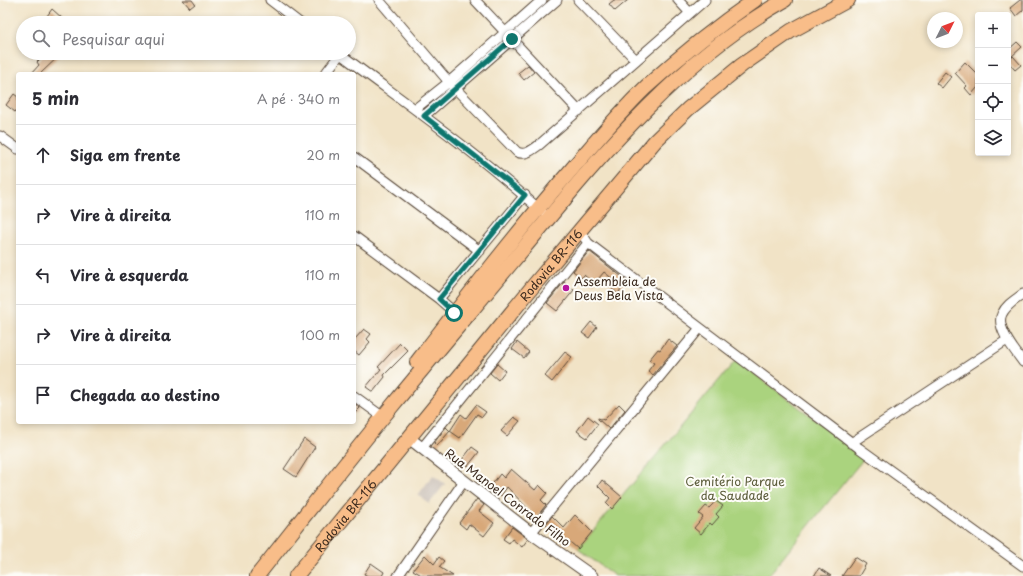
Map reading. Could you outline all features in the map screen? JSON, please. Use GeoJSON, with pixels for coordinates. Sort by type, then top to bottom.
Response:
{"type":"FeatureCollection","features":[{"type":"Feature","properties":{"kind":"highway"},"geometry":{"type":"LineString","coordinates":[[386,413],[411,370],[454,313],[538,208],[623,111],[646,87],[727,20],[755,0]]}},
{"type":"Feature","properties":{"kind":"highway"},"geometry":{"type":"LineString","coordinates":[[256,576],[386,413],[615,140],[667,88],[703,56],[737,30],[785,0]]}},
{"type":"Feature","properties":{"kind":"highway","name":"Rodovia BR-116"},"geometry":{"type":"LineString","coordinates":[[296,576],[580,231],[673,123],[706,93],[777,40],[848,0]]}},
{"type":"Feature","properties":{"kind":"street"},"geometry":{"type":"LineString","coordinates":[[270,0],[291,16]]}},
{"type":"Feature","properties":{"kind":"street"},"geometry":{"type":"LineString","coordinates":[[379,0],[449,82],[520,154],[528,152],[539,145],[580,111],[705,0]]}},
{"type":"Feature","properties":{"kind":"street"},"geometry":{"type":"LineString","coordinates":[[475,0],[580,111]]}},
{"type":"Feature","properties":{"kind":"street"},"geometry":{"type":"LineString","coordinates":[[424,116],[456,88],[509,36],[542,0]]}},
{"type":"Feature","properties":{"kind":"street"},"geometry":{"type":"LineString","coordinates":[[415,109],[557,0]]}},
{"type":"Feature","properties":{"kind":"street"},"geometry":{"type":"LineString","coordinates":[[578,0],[636,60]]}},
{"type":"Feature","properties":{"kind":"street"},"geometry":{"type":"LineString","coordinates":[[678,0],[690,13]]}},
{"type":"Feature","properties":{"kind":"street"},"geometry":{"type":"LineString","coordinates":[[326,72],[336,60]]}},
{"type":"Feature","properties":{"kind":"street"},"geometry":{"type":"LineString","coordinates":[[348,60],[415,109],[525,195],[549,218]]}},
{"type":"Feature","properties":{"kind":"street"},"geometry":{"type":"LineString","coordinates":[[0,136],[16,148]]}},
{"type":"Feature","properties":{"kind":"street"},"geometry":{"type":"LineString","coordinates":[[356,158],[480,251]]}},
{"type":"Feature","properties":{"kind":"street"},"geometry":{"type":"LineString","coordinates":[[439,299],[525,195]]}},
{"type":"Feature","properties":{"kind":"street"},"geometry":{"type":"LineString","coordinates":[[580,231],[588,243],[700,328],[851,442],[1023,566]]}},
{"type":"Feature","properties":{"kind":"street"},"geometry":{"type":"LineString","coordinates":[[356,237],[439,299],[454,313]]}},
{"type":"Feature","properties":{"kind":"street"},"geometry":{"type":"LineString","coordinates":[[422,448],[588,243]]}},
{"type":"Feature","properties":{"kind":"street"},"geometry":{"type":"LineString","coordinates":[[1023,294],[1007,307],[1001,315],[1000,323],[1007,340],[1023,362]]}},
{"type":"Feature","properties":{"kind":"street"},"geometry":{"type":"LineString","coordinates":[[531,533],[700,328]]}},
{"type":"Feature","properties":{"kind":"street"},"geometry":{"type":"LineString","coordinates":[[851,442],[1007,340]]}},
{"type":"Feature","properties":{"kind":"street"},"geometry":{"type":"LineString","coordinates":[[356,397],[386,413]]}},
{"type":"Feature","properties":{"kind":"street","name":"Rua Manoel Conrado Filho"},"geometry":{"type":"LineString","coordinates":[[409,438],[531,533],[592,576]]}},
{"type":"Feature","properties":{"kind":"street"},"geometry":{"type":"LineString","coordinates":[[398,576],[464,481]]}},
{"type":"Feature","properties":{"kind":"shaded area"},"geometry":{"type":"Polygon","coordinates":[[[433,475],[445,484],[429,504],[418,495],[433,475]]]}},
{"type":"Feature","properties":{"kind":"green space","name":"Cemitério Parque da Saudade"},"geometry":{"type":"Polygon","coordinates":[[[736,360],[865,457],[768,576],[615,576],[578,549],[736,360]]]}},
{"type":"Feature","properties":{"kind":"building"},"geometry":{"type":"Polygon","coordinates":[[[183,0],[192,0],[195,4],[190,8],[183,0]]]}},
{"type":"Feature","properties":{"kind":"building"},"geometry":{"type":"Polygon","coordinates":[[[614,0],[628,0],[615,11],[609,4],[614,0]]]}},
{"type":"Feature","properties":{"kind":"building"},"geometry":{"type":"Polygon","coordinates":[[[1020,0],[1023,0],[1023,10],[1016,16],[1010,8],[1020,0]]]}},
{"type":"Feature","properties":{"kind":"building"},"geometry":{"type":"Polygon","coordinates":[[[52,9],[60,16],[47,16],[52,9]]]}},
{"type":"Feature","properties":{"kind":"building"},"geometry":{"type":"Polygon","coordinates":[[[1017,42],[1022,47],[1011,57],[1011,47],[1017,42]]]}},
{"type":"Feature","properties":{"kind":"building"},"geometry":{"type":"Polygon","coordinates":[[[1013,56],[1021,65],[1015,70],[1011,65],[1011,58],[1013,56]]]}},
{"type":"Feature","properties":{"kind":"building"},"geometry":{"type":"Polygon","coordinates":[[[39,60],[55,60],[42,72],[33,72],[39,65],[37,62],[39,60]]]}},
{"type":"Feature","properties":{"kind":"building"},"geometry":{"type":"Polygon","coordinates":[[[965,62],[975,72],[975,90],[971,95],[965,88],[967,86],[955,73],[965,62]]]}},
{"type":"Feature","properties":{"kind":"building"},"geometry":{"type":"Polygon","coordinates":[[[528,65],[534,72],[524,80],[518,73],[528,65]]]}},
{"type":"Feature","properties":{"kind":"building"},"geometry":{"type":"Polygon","coordinates":[[[945,72],[951,77],[942,88],[936,83],[945,72]]]}},
{"type":"Feature","properties":{"kind":"building"},"geometry":{"type":"Polygon","coordinates":[[[14,94],[16,96],[15,112],[6,105],[14,94]]]}},
{"type":"Feature","properties":{"kind":"building"},"geometry":{"type":"Polygon","coordinates":[[[589,251],[626,280],[618,294],[609,286],[614,280],[604,272],[594,284],[584,275],[582,278],[573,271],[589,251]]]}},
{"type":"Feature","properties":{"kind":"building"},"geometry":{"type":"Polygon","coordinates":[[[564,282],[574,290],[557,311],[547,303],[564,282]]]}},
{"type":"Feature","properties":{"kind":"building"},"geometry":{"type":"Polygon","coordinates":[[[591,322],[597,327],[589,338],[582,333],[591,322]]]}},
{"type":"Feature","properties":{"kind":"building"},"geometry":{"type":"Polygon","coordinates":[[[364,329],[371,334],[367,339],[370,342],[359,355],[356,353],[356,338],[364,329]]]}},
{"type":"Feature","properties":{"kind":"building"},"geometry":{"type":"Polygon","coordinates":[[[668,339],[677,346],[653,375],[648,371],[654,363],[649,360],[658,349],[660,350],[668,339]]]}},
{"type":"Feature","properties":{"kind":"building"},"geometry":{"type":"Polygon","coordinates":[[[517,342],[529,352],[524,358],[512,349],[517,342]]]}},
{"type":"Feature","properties":{"kind":"building"},"geometry":{"type":"Polygon","coordinates":[[[400,343],[408,351],[384,375],[385,377],[373,392],[366,387],[381,369],[378,367],[400,343]]]}},
{"type":"Feature","properties":{"kind":"building"},"geometry":{"type":"Polygon","coordinates":[[[565,352],[572,357],[552,382],[545,376],[565,352]]]}},
{"type":"Feature","properties":{"kind":"building"},"geometry":{"type":"Polygon","coordinates":[[[497,364],[505,371],[498,380],[490,373],[497,364]]]}},
{"type":"Feature","properties":{"kind":"building"},"geometry":{"type":"Polygon","coordinates":[[[619,404],[625,410],[609,429],[598,418],[604,420],[619,404]]]}},
{"type":"Feature","properties":{"kind":"building"},"geometry":{"type":"Polygon","coordinates":[[[356,405],[360,408],[356,412],[356,405]]]}},
{"type":"Feature","properties":{"kind":"building"},"geometry":{"type":"Polygon","coordinates":[[[476,405],[486,412],[482,417],[477,414],[460,438],[450,431],[461,414],[466,418],[476,405]]]}},
{"type":"Feature","properties":{"kind":"building"},"geometry":{"type":"Polygon","coordinates":[[[588,416],[598,424],[587,438],[577,431],[588,416]]]}},
{"type":"Feature","properties":{"kind":"building"},"geometry":{"type":"Polygon","coordinates":[[[514,417],[520,421],[507,436],[501,431],[514,417]]]}},
{"type":"Feature","properties":{"kind":"building"},"geometry":{"type":"Polygon","coordinates":[[[446,427],[450,431],[437,446],[434,443],[446,427]]]}},
{"type":"Feature","properties":{"kind":"building"},"geometry":{"type":"Polygon","coordinates":[[[304,439],[315,447],[296,477],[284,469],[304,439]]]}},
{"type":"Feature","properties":{"kind":"building"},"geometry":{"type":"Polygon","coordinates":[[[472,447],[479,452],[468,466],[461,461],[472,447]]]}},
{"type":"Feature","properties":{"kind":"building"},"geometry":{"type":"Polygon","coordinates":[[[511,469],[535,490],[539,485],[547,493],[541,500],[546,505],[534,520],[530,517],[533,514],[507,487],[501,496],[490,487],[500,474],[504,478],[511,469]]]}},
{"type":"Feature","properties":{"kind":"building"},"geometry":{"type":"Polygon","coordinates":[[[602,480],[622,497],[612,509],[606,503],[610,498],[598,486],[602,480]]]}},
{"type":"Feature","properties":{"kind":"building"},"geometry":{"type":"Polygon","coordinates":[[[477,499],[484,505],[479,511],[494,523],[484,536],[469,524],[466,529],[459,523],[477,499]]]}},
{"type":"Feature","properties":{"kind":"building"},"geometry":{"type":"Polygon","coordinates":[[[716,501],[723,506],[716,514],[719,517],[712,525],[710,523],[701,534],[694,528],[703,517],[699,514],[706,506],[709,508],[716,501]]]}},
{"type":"Feature","properties":{"kind":"building"},"geometry":{"type":"Polygon","coordinates":[[[575,515],[592,532],[578,549],[570,542],[566,546],[546,524],[552,516],[564,528],[575,515]]]}},
{"type":"Feature","properties":{"kind":"building"},"geometry":{"type":"Polygon","coordinates":[[[512,527],[528,539],[522,547],[512,539],[509,543],[503,539],[512,527]]]}},
{"type":"Feature","properties":{"kind":"building"},"geometry":{"type":"Polygon","coordinates":[[[425,555],[434,564],[439,557],[444,561],[439,567],[453,576],[423,576],[413,570],[425,555]]]}},
{"type":"Feature","properties":{"kind":"building"},"geometry":{"type":"Polygon","coordinates":[[[855,557],[866,564],[859,576],[842,576],[855,557]]]}},
{"type":"Feature","properties":{"kind":"building"},"geometry":{"type":"Polygon","coordinates":[[[371,563],[384,572],[382,576],[368,576],[364,574],[371,563]]]}},
{"type":"Feature","properties":{"kind":"building"},"geometry":{"type":"Polygon","coordinates":[[[819,568],[831,576],[814,576],[819,568]]]}},
{"type":"Feature","properties":{"kind":"place","name":"Assembleia de Deus Bela Vista"},"geometry":{"type":"Point","coordinates":[566,288]}},
{"type":"Feature","properties":{"kind":"route"},"geometry":{"type":"LineString","coordinates":[[454,313],[439,299],[525,195],[424,116],[512,39]]}}]}
